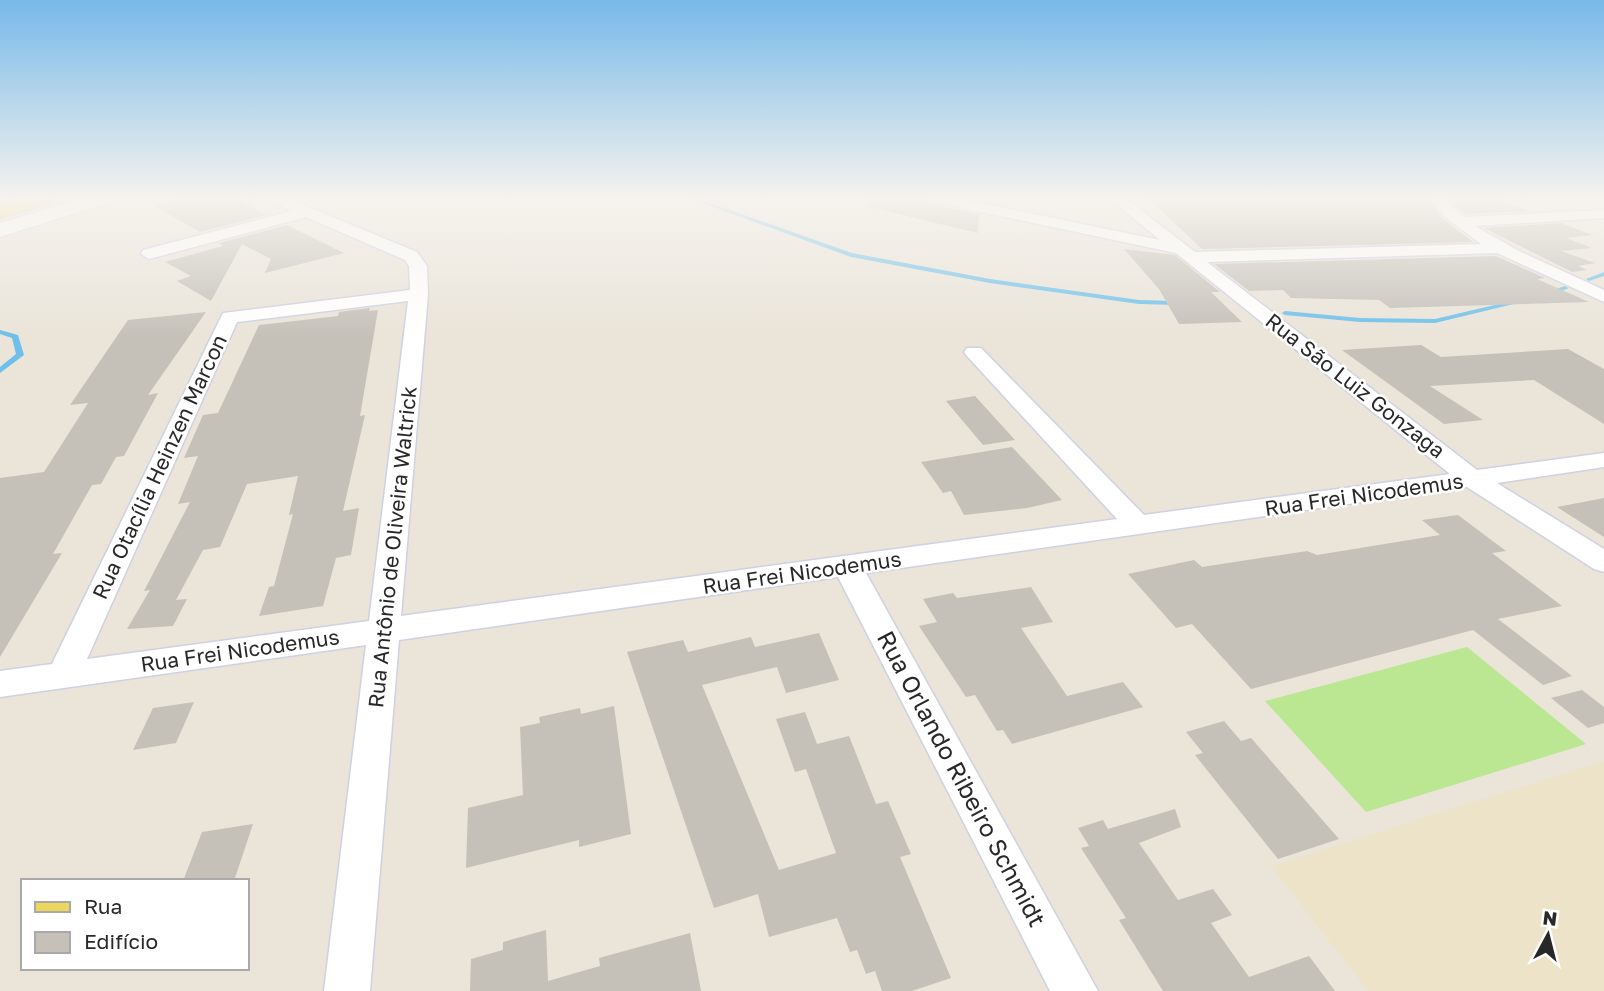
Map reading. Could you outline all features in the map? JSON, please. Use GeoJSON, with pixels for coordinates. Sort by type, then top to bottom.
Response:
{"type":"FeatureCollection","features":[{"type":"Feature","properties":{"kind":"street"},"geometry":{"type":"LineString","coordinates":[[149,254],[189,243]]}},
{"type":"Feature","properties":{"kind":"street","name":"Rua Antônio de Oliveira Waltrick"},"geometry":{"type":"LineString","coordinates":[[347,991],[419,294],[418,266],[411,256],[381,243]]}},
{"type":"Feature","properties":{"kind":"street"},"geometry":{"type":"LineString","coordinates":[[1138,243],[1186,254],[1502,248]]}},
{"type":"Feature","properties":{"kind":"street","name":"Rua São Luiz Gonzaga"},"geometry":{"type":"LineString","coordinates":[[1173,243],[1474,480],[1604,562]]}},
{"type":"Feature","properties":{"kind":"street"},"geometry":{"type":"LineString","coordinates":[[1495,243],[1602,295]]}},
{"type":"Feature","properties":{"kind":"street","name":"Rua Otacília Heinzen Marcon"},"geometry":{"type":"LineString","coordinates":[[63,675],[230,317],[419,294]]}},
{"type":"Feature","properties":{"kind":"street"},"geometry":{"type":"LineString","coordinates":[[974,352],[1139,526]]}},
{"type":"Feature","properties":{"kind":"street","name":"Rua Frei Nicodemus"},"geometry":{"type":"LineString","coordinates":[[0,684],[1604,460]]}},
{"type":"Feature","properties":{"kind":"street","name":"Rua Orlando Ribeiro Schmidt"},"geometry":{"type":"LineString","coordinates":[[847,566],[1075,991]]}},
{"type":"Feature","properties":{"kind":"shaded area"},"geometry":{"type":"Polygon","coordinates":[[[1604,761],[1604,991],[1368,991],[1271,866],[1604,761]]]}},
{"type":"Feature","properties":{"kind":"green space"},"geometry":{"type":"Polygon","coordinates":[[[1467,647],[1586,744],[1366,812],[1265,701],[1467,647]]]}},
{"type":"Feature","properties":{"kind":"building"},"geometry":{"type":"Polygon","coordinates":[[[219,243],[324,243],[344,253],[265,273],[271,259],[242,244],[211,301],[177,281],[191,276],[165,262],[223,246],[219,243]]]}},
{"type":"Feature","properties":{"kind":"building"},"geometry":{"type":"Polygon","coordinates":[[[1196,243],[1425,243],[1202,249],[1196,243]]]}},
{"type":"Feature","properties":{"kind":"building"},"geometry":{"type":"Polygon","coordinates":[[[1514,243],[1580,243],[1592,248],[1561,251],[1595,263],[1578,266],[1587,270],[1572,272],[1514,243]]]}},
{"type":"Feature","properties":{"kind":"building"},"geometry":{"type":"Polygon","coordinates":[[[1124,249],[1175,255],[1220,292],[1211,292],[1242,322],[1179,324],[1159,289],[1124,249]]]}},
{"type":"Feature","properties":{"kind":"building"},"geometry":{"type":"Polygon","coordinates":[[[1496,256],[1545,278],[1537,279],[1589,302],[1390,308],[1379,300],[1291,298],[1283,290],[1249,291],[1214,264],[1496,256]]]}},
{"type":"Feature","properties":{"kind":"building"},"geometry":{"type":"Polygon","coordinates":[[[370,308],[369,311],[378,310],[360,416],[365,415],[343,511],[359,508],[351,555],[336,558],[323,606],[259,616],[269,587],[274,586],[293,514],[289,515],[298,476],[247,484],[220,547],[203,550],[176,600],[187,599],[173,626],[127,629],[150,590],[144,591],[190,502],[178,504],[198,456],[184,458],[203,415],[218,413],[259,325],[338,316],[339,312],[370,308]]]}},
{"type":"Feature","properties":{"kind":"building"},"geometry":{"type":"Polygon","coordinates":[[[206,312],[148,395],[158,393],[124,456],[116,457],[101,484],[92,485],[53,554],[62,553],[0,657],[0,478],[44,472],[88,403],[70,405],[128,320],[206,312]]]}},
{"type":"Feature","properties":{"kind":"building"},"geometry":{"type":"Polygon","coordinates":[[[1421,345],[1441,357],[1568,349],[1604,369],[1604,424],[1534,380],[1430,386],[1483,420],[1444,424],[1342,350],[1421,345]]]}},
{"type":"Feature","properties":{"kind":"building"},"geometry":{"type":"Polygon","coordinates":[[[975,396],[1015,440],[983,445],[946,401],[975,396]]]}},
{"type":"Feature","properties":{"kind":"building"},"geometry":{"type":"Polygon","coordinates":[[[1012,447],[1062,500],[1027,508],[964,515],[951,491],[943,493],[921,462],[1012,447]]]}},
{"type":"Feature","properties":{"kind":"building"},"geometry":{"type":"Polygon","coordinates":[[[1604,498],[1604,537],[1557,507],[1604,498]]]}},
{"type":"Feature","properties":{"kind":"building"},"geometry":{"type":"Polygon","coordinates":[[[1458,515],[1506,551],[1492,553],[1562,606],[1498,619],[1572,676],[1543,685],[1473,630],[1251,689],[1192,624],[1176,628],[1128,574],[1194,560],[1202,567],[1307,551],[1317,555],[1440,535],[1422,520],[1458,515]]]}},
{"type":"Feature","properties":{"kind":"building"},"geometry":{"type":"Polygon","coordinates":[[[1031,587],[1053,622],[1021,628],[1067,696],[1123,682],[1143,707],[1012,744],[1003,730],[997,731],[975,695],[966,697],[919,626],[937,622],[923,599],[953,593],[957,598],[1031,587]]]}},
{"type":"Feature","properties":{"kind":"building"},"geometry":{"type":"Polygon","coordinates":[[[819,633],[839,680],[786,693],[777,667],[702,685],[779,870],[836,853],[806,769],[795,772],[776,719],[805,712],[817,744],[849,736],[876,804],[888,801],[911,854],[900,857],[951,978],[912,991],[882,991],[875,971],[866,974],[857,950],[850,952],[837,918],[769,937],[758,894],[714,908],[627,652],[683,640],[688,652],[751,637],[755,647],[819,633]]]}},
{"type":"Feature","properties":{"kind":"building"},"geometry":{"type":"Polygon","coordinates":[[[1582,690],[1604,707],[1604,723],[1588,728],[1551,698],[1582,690]]]}},
{"type":"Feature","properties":{"kind":"building"},"geometry":{"type":"Polygon","coordinates":[[[194,702],[176,743],[133,750],[153,708],[194,702]]]}},
{"type":"Feature","properties":{"kind":"building"},"geometry":{"type":"Polygon","coordinates":[[[614,706],[631,834],[579,847],[579,840],[466,868],[468,808],[523,795],[520,727],[540,723],[539,717],[580,708],[581,714],[614,706]]]}},
{"type":"Feature","properties":{"kind":"building"},"geometry":{"type":"Polygon","coordinates":[[[1224,721],[1241,741],[1251,738],[1339,839],[1278,859],[1195,755],[1203,753],[1186,732],[1224,721]]]}},
{"type":"Feature","properties":{"kind":"building"},"geometry":{"type":"Polygon","coordinates":[[[1175,809],[1181,827],[1139,843],[1178,900],[1213,889],[1232,915],[1211,923],[1249,977],[1309,956],[1335,991],[1163,991],[1119,920],[1126,918],[1081,848],[1089,846],[1078,828],[1103,820],[1108,829],[1175,809]]]}},
{"type":"Feature","properties":{"kind":"building"},"geometry":{"type":"Polygon","coordinates":[[[253,824],[235,879],[184,879],[202,832],[253,824]]]}},
{"type":"Feature","properties":{"kind":"building"},"geometry":{"type":"Polygon","coordinates":[[[546,930],[548,981],[600,966],[599,958],[690,933],[701,991],[470,991],[471,959],[503,950],[503,942],[546,930]]]}},
{"type":"Feature","properties":{"kind":"waterway"},"geometry":{"type":"LineString","coordinates":[[818,243],[851,255],[990,281],[1139,302],[1177,303]]}},
{"type":"Feature","properties":{"kind":"waterway"},"geometry":{"type":"LineString","coordinates":[[1589,279],[1604,274]]}},
{"type":"Feature","properties":{"kind":"waterway"},"geometry":{"type":"LineString","coordinates":[[1548,293],[1565,288]]}},
{"type":"Feature","properties":{"kind":"waterway"},"geometry":{"type":"LineString","coordinates":[[1285,313],[1360,320],[1435,321],[1520,301]]}},
{"type":"Feature","properties":{"kind":"waterway"},"geometry":{"type":"LineString","coordinates":[[0,332],[15,337],[20,355],[0,371]]}}]}
